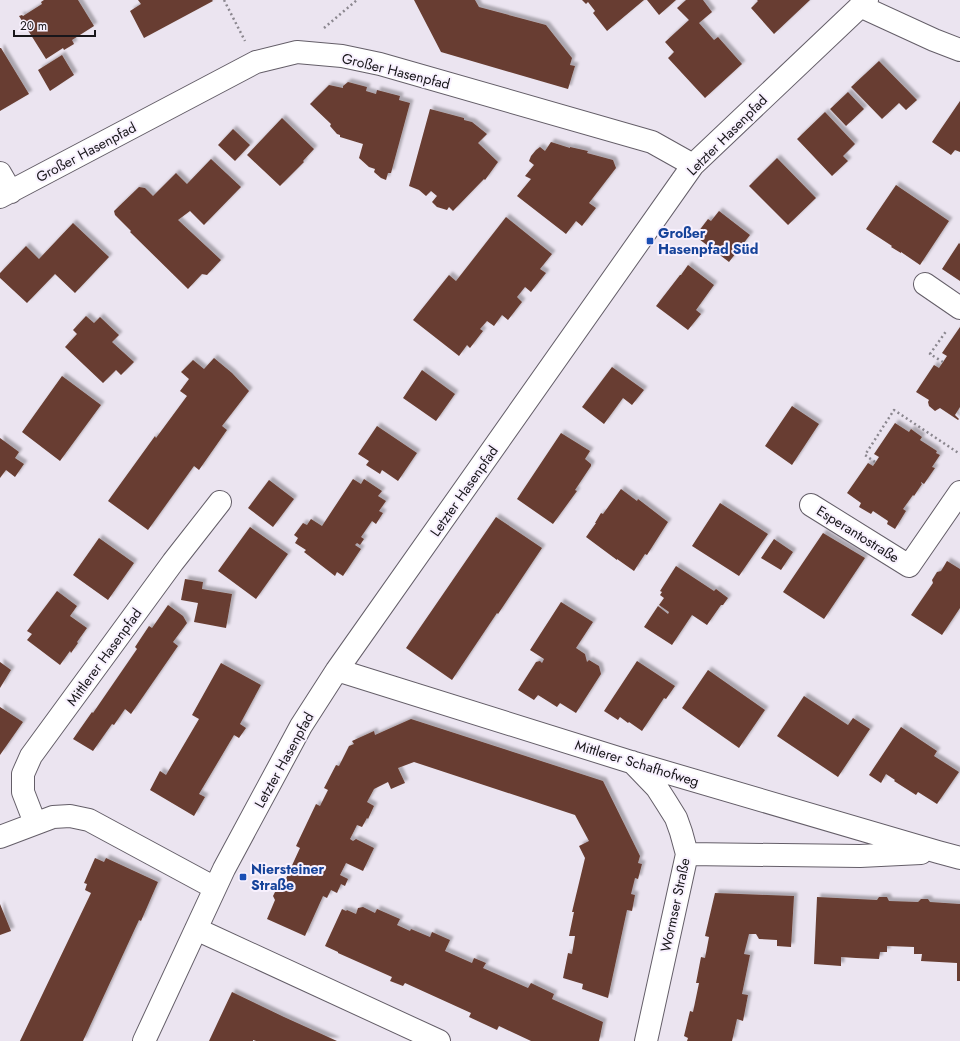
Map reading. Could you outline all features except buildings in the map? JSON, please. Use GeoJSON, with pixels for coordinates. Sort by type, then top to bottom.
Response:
{"type":"FeatureCollection","features":[{"type":"Feature","properties":{"kind":"street"},"geometry":{"type":"LineString","coordinates":[[864,3],[934,40],[960,50]]}},
{"type":"Feature","properties":{"kind":"street","name":"Letzter Hasenpfad"},"geometry":{"type":"LineString","coordinates":[[144,1041],[224,869],[301,726],[338,670],[693,166],[864,3]]}},
{"type":"Feature","properties":{"kind":"street","name":"Großer Hasenpfad"},"geometry":{"type":"LineString","coordinates":[[6,195],[256,62],[297,52],[342,56],[380,64],[652,142],[693,166]]}},
{"type":"Feature","properties":{"kind":"street"},"geometry":{"type":"LineString","coordinates":[[0,173],[6,195]]}},
{"type":"Feature","properties":{"kind":"street"},"geometry":{"type":"LineString","coordinates":[[925,284],[960,308]]}},
{"type":"Feature","properties":{"kind":"street","name":"Esperantostraße"},"geometry":{"type":"LineString","coordinates":[[811,505],[909,566],[960,492]]}},
{"type":"Feature","properties":{"kind":"street","name":"Mittlerer Hasenpfad"},"geometry":{"type":"LineString","coordinates":[[35,823],[23,792],[24,774],[31,756],[220,502]]}},
{"type":"Feature","properties":{"kind":"street","name":"Mittlerer Schafhofweg"},"geometry":{"type":"LineString","coordinates":[[338,670],[631,762],[960,858]]}},
{"type":"Feature","properties":{"kind":"street","name":"Wormser Straße"},"geometry":{"type":"LineString","coordinates":[[631,762],[657,788],[676,818],[687,854],[646,1041]]}},
{"type":"Feature","properties":{"kind":"street"},"geometry":{"type":"LineString","coordinates":[[0,837],[53,817],[70,816],[89,820],[215,888]]}},
{"type":"Feature","properties":{"kind":"street","name":"Mittlerer Schafhofweg"},"geometry":{"type":"LineString","coordinates":[[687,854],[860,856],[938,852]]}},
{"type":"Feature","properties":{"kind":"street"},"geometry":{"type":"LineString","coordinates":[[196,929],[439,1041]]}},
{"type":"Feature","properties":{"kind":"path"},"geometry":{"type":"LineString","coordinates":[[224,0],[256,62]]}},
{"type":"Feature","properties":{"kind":"path"},"geometry":{"type":"LineString","coordinates":[[297,52],[357,0]]}},
{"type":"Feature","properties":{"kind":"path"},"geometry":{"type":"LineString","coordinates":[[943,362],[930,354],[948,329]]}},
{"type":"Feature","properties":{"kind":"path"},"geometry":{"type":"LineString","coordinates":[[876,462],[865,454],[894,410],[960,454]]}},
{"type":"Feature","properties":{"kind":"place","name":"Großer Hasenpfad Süd"},"geometry":{"type":"Point","coordinates":[650,241]}},
{"type":"Feature","properties":{"kind":"place","name":"Niersteiner Straße"},"geometry":{"type":"Point","coordinates":[243,877]}}]}
